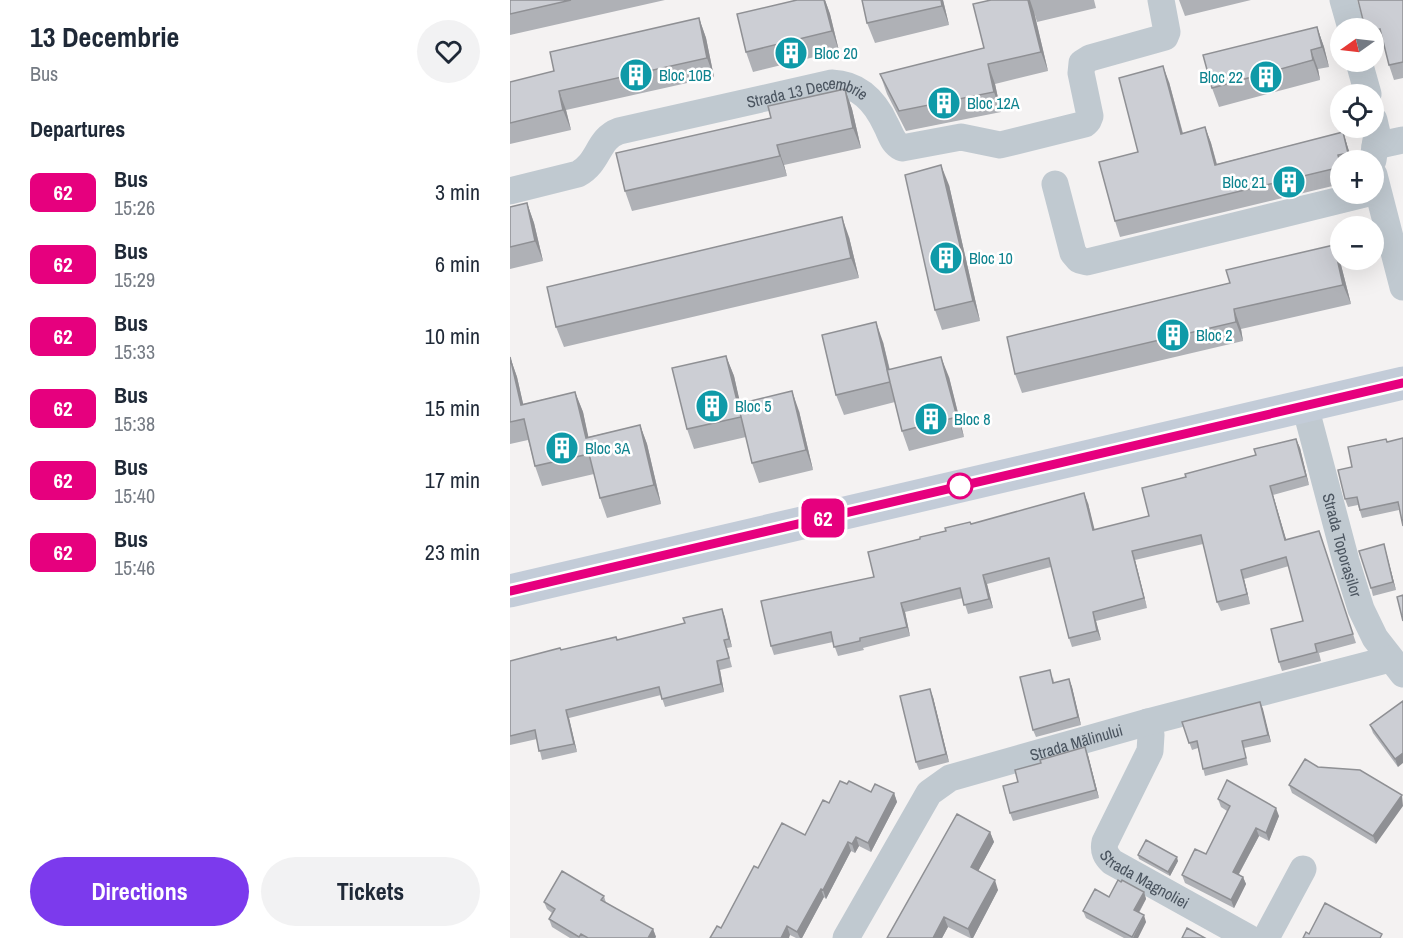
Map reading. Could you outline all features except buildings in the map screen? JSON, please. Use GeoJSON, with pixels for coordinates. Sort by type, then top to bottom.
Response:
{"type":"FeatureCollection","features":[{"type":"Feature","properties":{"kind":"main road"},"geometry":{"type":"LineString","coordinates":[[510,591],[1403,383]]}},
{"type":"Feature","properties":{"kind":"street","name":"Strada 13 Decembrie"},"geometry":{"type":"LineString","coordinates":[[510,191],[578,174],[590,166],[606,139],[619,131],[832,83],[847,85],[868,96],[880,112],[894,141],[907,149],[962,137],[1000,145],[1085,124],[1090,116],[1081,73],[1082,63],[1090,58],[1165,37],[1167,32],[1161,0]]}},
{"type":"Feature","properties":{"kind":"street"},"geometry":{"type":"LineString","coordinates":[[1343,0],[1348,18]]}},
{"type":"Feature","properties":{"kind":"street"},"geometry":{"type":"LineString","coordinates":[[1374,142],[1403,140]]}},
{"type":"Feature","properties":{"kind":"street"},"geometry":{"type":"LineString","coordinates":[[1055,184],[1073,253],[1079,260],[1087,262],[1330,198]]}},
{"type":"Feature","properties":{"kind":"street"},"geometry":{"type":"LineString","coordinates":[[1378,204],[1403,287]]}},
{"type":"Feature","properties":{"kind":"street","name":"Strada Toporașilor"},"geometry":{"type":"LineString","coordinates":[[1305,406],[1361,609],[1375,638],[1396,667]]}},
{"type":"Feature","properties":{"kind":"street","name":"Strada Mălinului"},"geometry":{"type":"LineString","coordinates":[[846,938],[929,793],[937,785],[950,778],[1148,722],[1396,667]]}},
{"type":"Feature","properties":{"kind":"street","name":"Strada Magnoliei"},"geometry":{"type":"LineString","coordinates":[[1148,722],[1151,735],[1150,751],[1106,842],[1105,854],[1112,862],[1249,938]]}},
{"type":"Feature","properties":{"kind":"street"},"geometry":{"type":"LineString","coordinates":[[1266,938],[1304,869]]}},
{"type":"Feature","properties":{"kind":"bus line","name":"62"},"geometry":{"type":"LineString","coordinates":[[510,591],[1403,383]]}},
{"type":"Feature","properties":{"kind":"place","name":"Bloc 20"},"geometry":{"type":"Point","coordinates":[791,53]}},
{"type":"Feature","properties":{"kind":"place","name":"Bloc 10B"},"geometry":{"type":"Point","coordinates":[636,75]}},
{"type":"Feature","properties":{"kind":"place","name":"Bloc 22"},"geometry":{"type":"Point","coordinates":[1266,77]}},
{"type":"Feature","properties":{"kind":"place","name":"Bloc 12A"},"geometry":{"type":"Point","coordinates":[944,103]}},
{"type":"Feature","properties":{"kind":"place","name":"Bloc 21"},"geometry":{"type":"Point","coordinates":[1289,182]}},
{"type":"Feature","properties":{"kind":"place","name":"Bloc 10"},"geometry":{"type":"Point","coordinates":[946,258]}},
{"type":"Feature","properties":{"kind":"place","name":"Bloc 2"},"geometry":{"type":"Point","coordinates":[1173,335]}},
{"type":"Feature","properties":{"kind":"place","name":"Bloc 5"},"geometry":{"type":"Point","coordinates":[712,406]}},
{"type":"Feature","properties":{"kind":"place","name":"Bloc 8"},"geometry":{"type":"Point","coordinates":[931,419]}},
{"type":"Feature","properties":{"kind":"place","name":"Bloc 3A"},"geometry":{"type":"Point","coordinates":[562,448]}}]}
